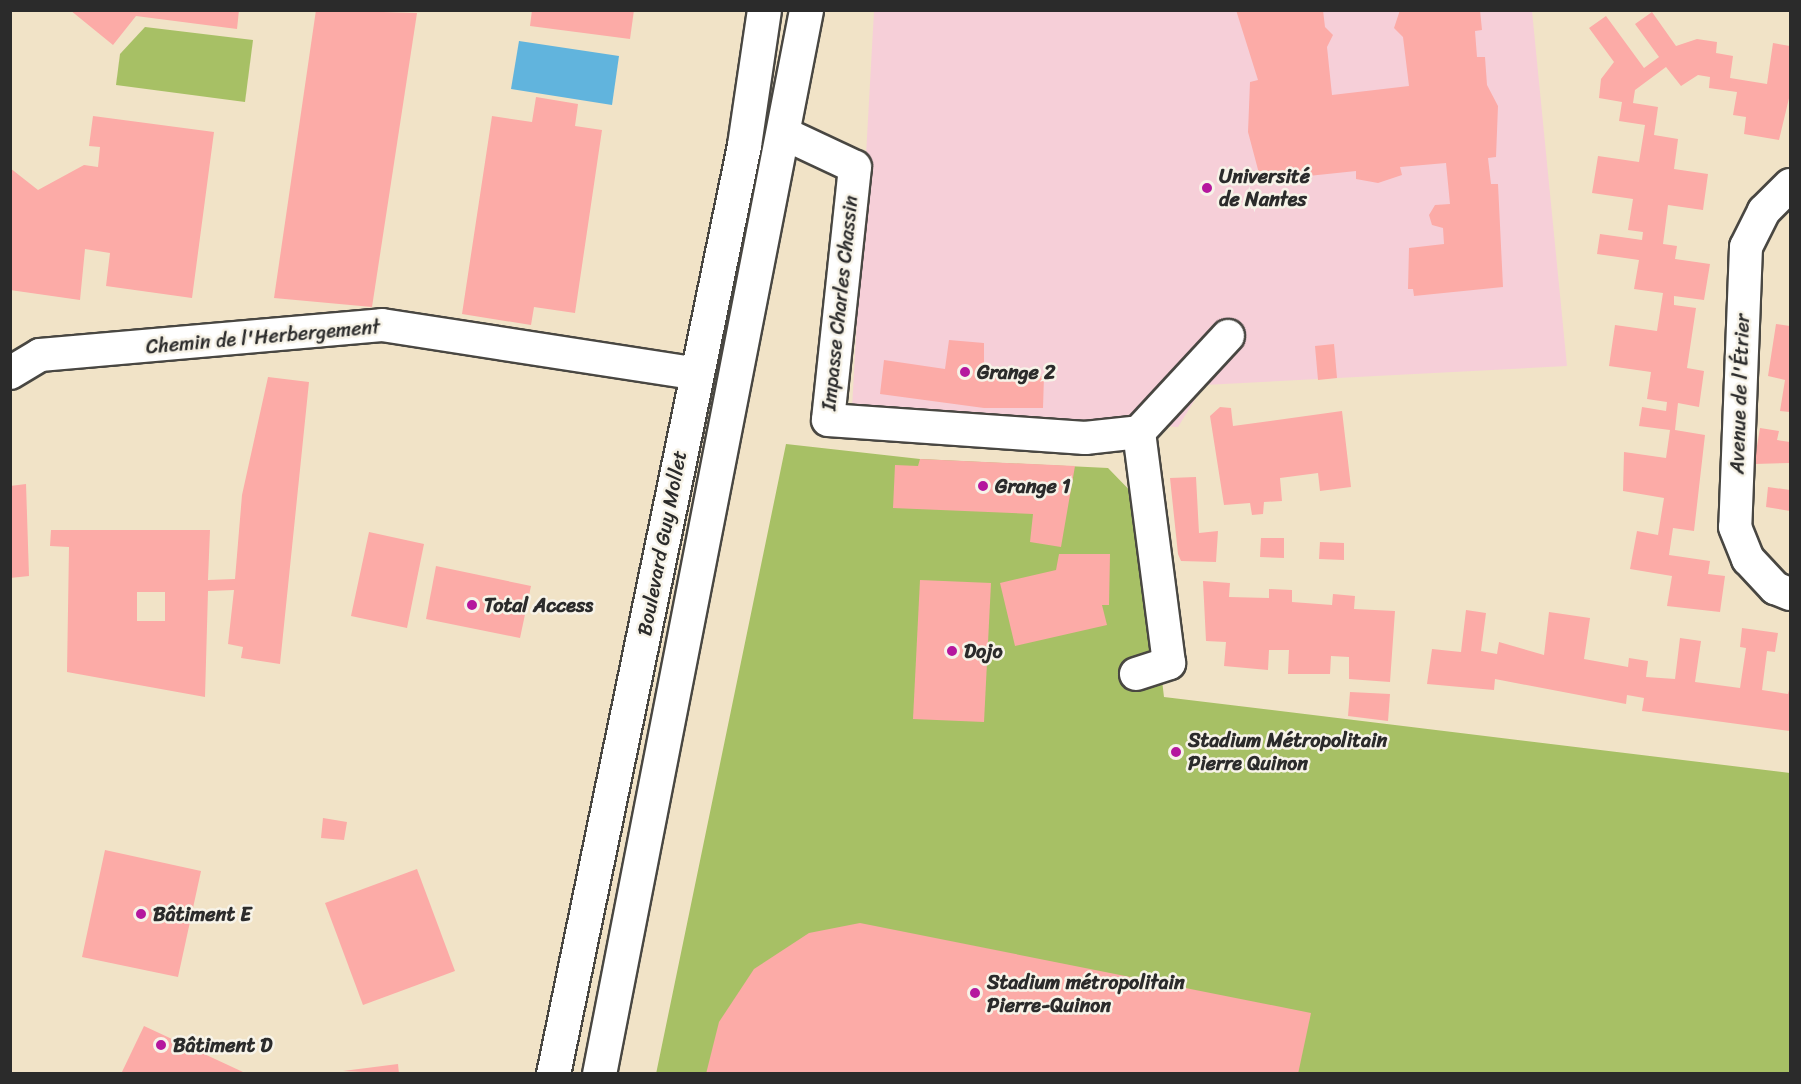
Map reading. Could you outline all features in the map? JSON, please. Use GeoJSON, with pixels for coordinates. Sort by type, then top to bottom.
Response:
{"type":"FeatureCollection","features":[{"type":"Feature","properties":{"kind":"main road","name":"Boulevard Guy Mollet"},"geometry":{"type":"LineString","coordinates":[[553,1074],[744,145],[764,10]]}},
{"type":"Feature","properties":{"kind":"main road","name":"Boulevard Guy Mollet"},"geometry":{"type":"LineString","coordinates":[[599,1074],[785,134],[806,10]]}},
{"type":"Feature","properties":{"kind":"street","name":"Impasse Charles Chassin"},"geometry":{"type":"LineString","coordinates":[[785,134],[855,167],[828,420],[1085,438],[1139,432]]}},
{"type":"Feature","properties":{"kind":"street","name":"Avenue de l'Étrier"},"geometry":{"type":"LineString","coordinates":[[1791,185],[1764,210],[1746,247],[1735,527],[1748,559],[1775,588],[1791,594]]}},
{"type":"Feature","properties":{"kind":"street","name":"Chemin de l'Herbergement"},"geometry":{"type":"LineString","coordinates":[[10,373],[40,355],[382,326],[697,374]]}},
{"type":"Feature","properties":{"kind":"street"},"geometry":{"type":"LineString","coordinates":[[1136,674],[1169,663],[1139,432],[1228,336]]}},
{"type":"Feature","properties":{"kind":"shaded area","name":"Université de Nantes"},"geometry":{"type":"Polygon","coordinates":[[[874,11],[1532,11],[1567,366],[1204,385],[1178,427],[852,408],[874,11]]]}},
{"type":"Feature","properties":{"kind":"green space"},"geometry":{"type":"Polygon","coordinates":[[[145,27],[253,40],[245,102],[116,85],[120,54],[145,27]]]}},
{"type":"Feature","properties":{"kind":"green space","name":"Stadium Métropolitain Pierre Quinon"},"geometry":{"type":"Polygon","coordinates":[[[786,444],[920,459],[1108,468],[1141,502],[1164,697],[1790,773],[1790,1073],[656,1074],[786,444]]]}},
{"type":"Feature","properties":{"kind":"water"},"geometry":{"type":"Polygon","coordinates":[[[519,41],[619,56],[612,105],[511,89],[519,41]]]}},
{"type":"Feature","properties":{"kind":"building"},"geometry":{"type":"Polygon","coordinates":[[[70,10],[239,10],[237,29],[136,16],[113,45],[70,10]]]}},
{"type":"Feature","properties":{"kind":"building"},"geometry":{"type":"Polygon","coordinates":[[[316,10],[417,13],[372,307],[274,298],[316,10]]]}},
{"type":"Feature","properties":{"kind":"building"},"geometry":{"type":"Polygon","coordinates":[[[532,10],[634,10],[630,39],[530,26],[532,10]]]}},
{"type":"Feature","properties":{"kind":"building"},"geometry":{"type":"Polygon","coordinates":[[[1236,10],[1323,10],[1325,27],[1333,35],[1327,47],[1332,95],[1409,86],[1403,37],[1394,28],[1400,10],[1480,10],[1482,30],[1475,31],[1477,57],[1485,57],[1487,85],[1498,106],[1496,157],[1488,158],[1491,184],[1498,184],[1503,287],[1414,296],[1413,289],[1408,289],[1409,248],[1444,244],[1443,228],[1432,225],[1429,215],[1435,205],[1450,204],[1446,163],[1400,167],[1402,175],[1378,183],[1356,179],[1356,171],[1261,181],[1248,132],[1250,82],[1258,80],[1236,10]]]}},
{"type":"Feature","properties":{"kind":"building"},"geometry":{"type":"Polygon","coordinates":[[[1652,12],[1676,46],[1697,39],[1717,42],[1716,53],[1733,56],[1730,78],[1767,84],[1773,43],[1790,46],[1790,94],[1779,140],[1744,134],[1746,117],[1733,115],[1737,92],[1709,88],[1710,77],[1698,75],[1681,86],[1666,67],[1635,90],[1633,103],[1658,107],[1654,135],[1678,139],[1674,169],[1708,174],[1703,210],[1668,205],[1663,244],[1677,246],[1675,259],[1710,264],[1704,300],[1674,296],[1674,305],[1696,308],[1687,368],[1704,371],[1699,407],[1678,403],[1675,430],[1705,435],[1694,531],[1673,528],[1669,555],[1710,561],[1708,574],[1725,576],[1720,612],[1667,606],[1672,576],[1630,569],[1637,531],[1658,535],[1664,498],[1623,491],[1624,452],[1666,458],[1670,430],[1639,426],[1642,407],[1666,411],[1667,402],[1647,399],[1651,372],[1609,366],[1615,325],[1657,331],[1663,293],[1634,289],[1639,260],[1597,254],[1600,234],[1642,240],[1643,232],[1628,230],[1633,199],[1592,193],[1598,156],[1639,162],[1645,125],[1619,121],[1622,102],[1599,98],[1601,79],[1614,62],[1589,28],[1606,16],[1644,68],[1659,57],[1635,24],[1652,12]]]}},
{"type":"Feature","properties":{"kind":"building"},"geometry":{"type":"Polygon","coordinates":[[[536,97],[578,104],[575,126],[602,130],[575,313],[534,307],[531,325],[462,314],[492,116],[532,122],[536,97]]]}},
{"type":"Feature","properties":{"kind":"building"},"geometry":{"type":"Polygon","coordinates":[[[93,116],[214,132],[192,298],[106,286],[110,253],[85,249],[80,300],[10,290],[10,168],[38,190],[84,165],[98,167],[100,147],[89,146],[93,116]]]}},
{"type":"Feature","properties":{"kind":"building"},"geometry":{"type":"Polygon","coordinates":[[[1776,324],[1790,326],[1790,412],[1780,411],[1785,380],[1768,376],[1776,324]]]}},
{"type":"Feature","properties":{"kind":"building","name":"Grange 2"},"geometry":{"type":"Polygon","coordinates":[[[949,340],[984,343],[984,376],[1044,376],[1043,408],[984,408],[880,394],[884,360],[945,369],[949,340]]]}},
{"type":"Feature","properties":{"kind":"building"},"geometry":{"type":"Polygon","coordinates":[[[1334,344],[1337,378],[1318,380],[1315,346],[1334,344]]]}},
{"type":"Feature","properties":{"kind":"building"},"geometry":{"type":"Polygon","coordinates":[[[268,377],[309,382],[280,664],[241,658],[243,647],[228,644],[234,590],[208,591],[205,697],[67,672],[69,547],[50,546],[51,530],[210,530],[208,580],[235,579],[242,495],[268,377]],[[137,592],[137,621],[165,621],[165,592],[137,592]]]}},
{"type":"Feature","properties":{"kind":"building"},"geometry":{"type":"Polygon","coordinates":[[[1220,407],[1231,408],[1233,426],[1342,411],[1351,487],[1320,491],[1318,473],[1280,478],[1282,501],[1264,502],[1263,514],[1252,515],[1250,503],[1224,505],[1210,416],[1220,407]]]}},
{"type":"Feature","properties":{"kind":"building"},"geometry":{"type":"Polygon","coordinates":[[[1760,428],[1779,431],[1777,440],[1790,442],[1790,463],[1754,464],[1760,428]]]}},
{"type":"Feature","properties":{"kind":"building","name":"Grange 1"},"geometry":{"type":"Polygon","coordinates":[[[920,459],[1075,466],[1061,547],[1030,542],[1033,514],[893,508],[895,465],[918,466],[920,459]]]}},
{"type":"Feature","properties":{"kind":"building"},"geometry":{"type":"Polygon","coordinates":[[[1196,477],[1199,533],[1218,531],[1216,562],[1181,561],[1178,554],[1170,478],[1196,477]]]}},
{"type":"Feature","properties":{"kind":"building"},"geometry":{"type":"Polygon","coordinates":[[[26,484],[29,576],[10,578],[10,486],[26,484]]]}},
{"type":"Feature","properties":{"kind":"building"},"geometry":{"type":"Polygon","coordinates":[[[1768,487],[1790,490],[1790,511],[1766,507],[1768,487]]]}},
{"type":"Feature","properties":{"kind":"building"},"geometry":{"type":"Polygon","coordinates":[[[369,532],[424,544],[407,628],[351,616],[369,532]]]}},
{"type":"Feature","properties":{"kind":"building"},"geometry":{"type":"Polygon","coordinates":[[[1261,538],[1284,538],[1284,558],[1260,557],[1261,538]]]}},
{"type":"Feature","properties":{"kind":"building"},"geometry":{"type":"Polygon","coordinates":[[[1320,542],[1344,543],[1344,560],[1319,559],[1320,542]]]}},
{"type":"Feature","properties":{"kind":"building"},"geometry":{"type":"Polygon","coordinates":[[[1059,554],[1110,554],[1109,605],[1102,605],[1107,625],[1015,646],[1000,583],[1056,570],[1059,554]]]}},
{"type":"Feature","properties":{"kind":"building"},"geometry":{"type":"Polygon","coordinates":[[[436,566],[531,586],[520,638],[426,619],[436,566]]]}},
{"type":"Feature","properties":{"kind":"building","name":"Dojo"},"geometry":{"type":"Polygon","coordinates":[[[920,580],[991,583],[984,722],[913,719],[920,580]]]}},
{"type":"Feature","properties":{"kind":"building"},"geometry":{"type":"Polygon","coordinates":[[[1203,581],[1230,583],[1229,597],[1269,598],[1269,589],[1292,590],[1292,602],[1332,605],[1333,594],[1355,596],[1354,609],[1395,611],[1390,682],[1349,679],[1349,657],[1331,656],[1330,674],[1288,674],[1289,650],[1269,650],[1268,670],[1224,666],[1226,642],[1206,641],[1203,581]]]}},
{"type":"Feature","properties":{"kind":"building"},"geometry":{"type":"Polygon","coordinates":[[[1466,610],[1486,613],[1481,651],[1497,654],[1499,642],[1544,655],[1549,612],[1590,618],[1584,659],[1628,667],[1629,658],[1648,661],[1646,677],[1675,679],[1680,638],[1701,641],[1695,682],[1740,688],[1746,648],[1740,647],[1742,628],[1778,633],[1775,652],[1767,651],[1762,690],[1788,694],[1790,686],[1790,731],[1642,711],[1644,698],[1627,695],[1626,704],[1495,679],[1494,690],[1427,684],[1432,649],[1461,652],[1466,610]]]}},
{"type":"Feature","properties":{"kind":"building"},"geometry":{"type":"Polygon","coordinates":[[[1350,692],[1390,694],[1388,721],[1348,716],[1350,692]]]}},
{"type":"Feature","properties":{"kind":"building"},"geometry":{"type":"Polygon","coordinates":[[[323,818],[347,822],[344,840],[321,838],[323,818]]]}},
{"type":"Feature","properties":{"kind":"building","name":"Bâtiment E"},"geometry":{"type":"Polygon","coordinates":[[[105,850],[201,871],[178,977],[82,957],[105,850]]]}},
{"type":"Feature","properties":{"kind":"building"},"geometry":{"type":"Polygon","coordinates":[[[417,869],[455,971],[363,1005],[325,903],[417,869]]]}},
{"type":"Feature","properties":{"kind":"building","name":"Stadium métropolitain Pierre-Quinon"},"geometry":{"type":"Polygon","coordinates":[[[860,923],[1311,1013],[1298,1074],[706,1074],[719,1022],[754,969],[809,933],[860,923]]]}},
{"type":"Feature","properties":{"kind":"building","name":"Bâtiment D"},"geometry":{"type":"Polygon","coordinates":[[[144,1026],[243,1072],[242,1074],[121,1074],[144,1026]]]}},
{"type":"Feature","properties":{"kind":"building"},"geometry":{"type":"Polygon","coordinates":[[[398,1064],[399,1074],[343,1071],[398,1064]]]}},
{"type":"Feature","properties":{"kind":"place","name":"Université de Nantes"},"geometry":{"type":"Point","coordinates":[1207,188]}},
{"type":"Feature","properties":{"kind":"place","name":"Grange 2"},"geometry":{"type":"Point","coordinates":[965,372]}},
{"type":"Feature","properties":{"kind":"place","name":"Grange 1"},"geometry":{"type":"Point","coordinates":[983,486]}},
{"type":"Feature","properties":{"kind":"place","name":"Total Access"},"geometry":{"type":"Point","coordinates":[472,605]}},
{"type":"Feature","properties":{"kind":"place","name":"Dojo"},"geometry":{"type":"Point","coordinates":[952,651]}},
{"type":"Feature","properties":{"kind":"place","name":"Stadium Métropolitain Pierre Quinon"},"geometry":{"type":"Point","coordinates":[1176,752]}},
{"type":"Feature","properties":{"kind":"place","name":"Bâtiment E"},"geometry":{"type":"Point","coordinates":[141,914]}},
{"type":"Feature","properties":{"kind":"place","name":"Stadium métropolitain Pierre-Quinon"},"geometry":{"type":"Point","coordinates":[975,993]}},
{"type":"Feature","properties":{"kind":"place","name":"Bâtiment D"},"geometry":{"type":"Point","coordinates":[161,1045]}}]}
